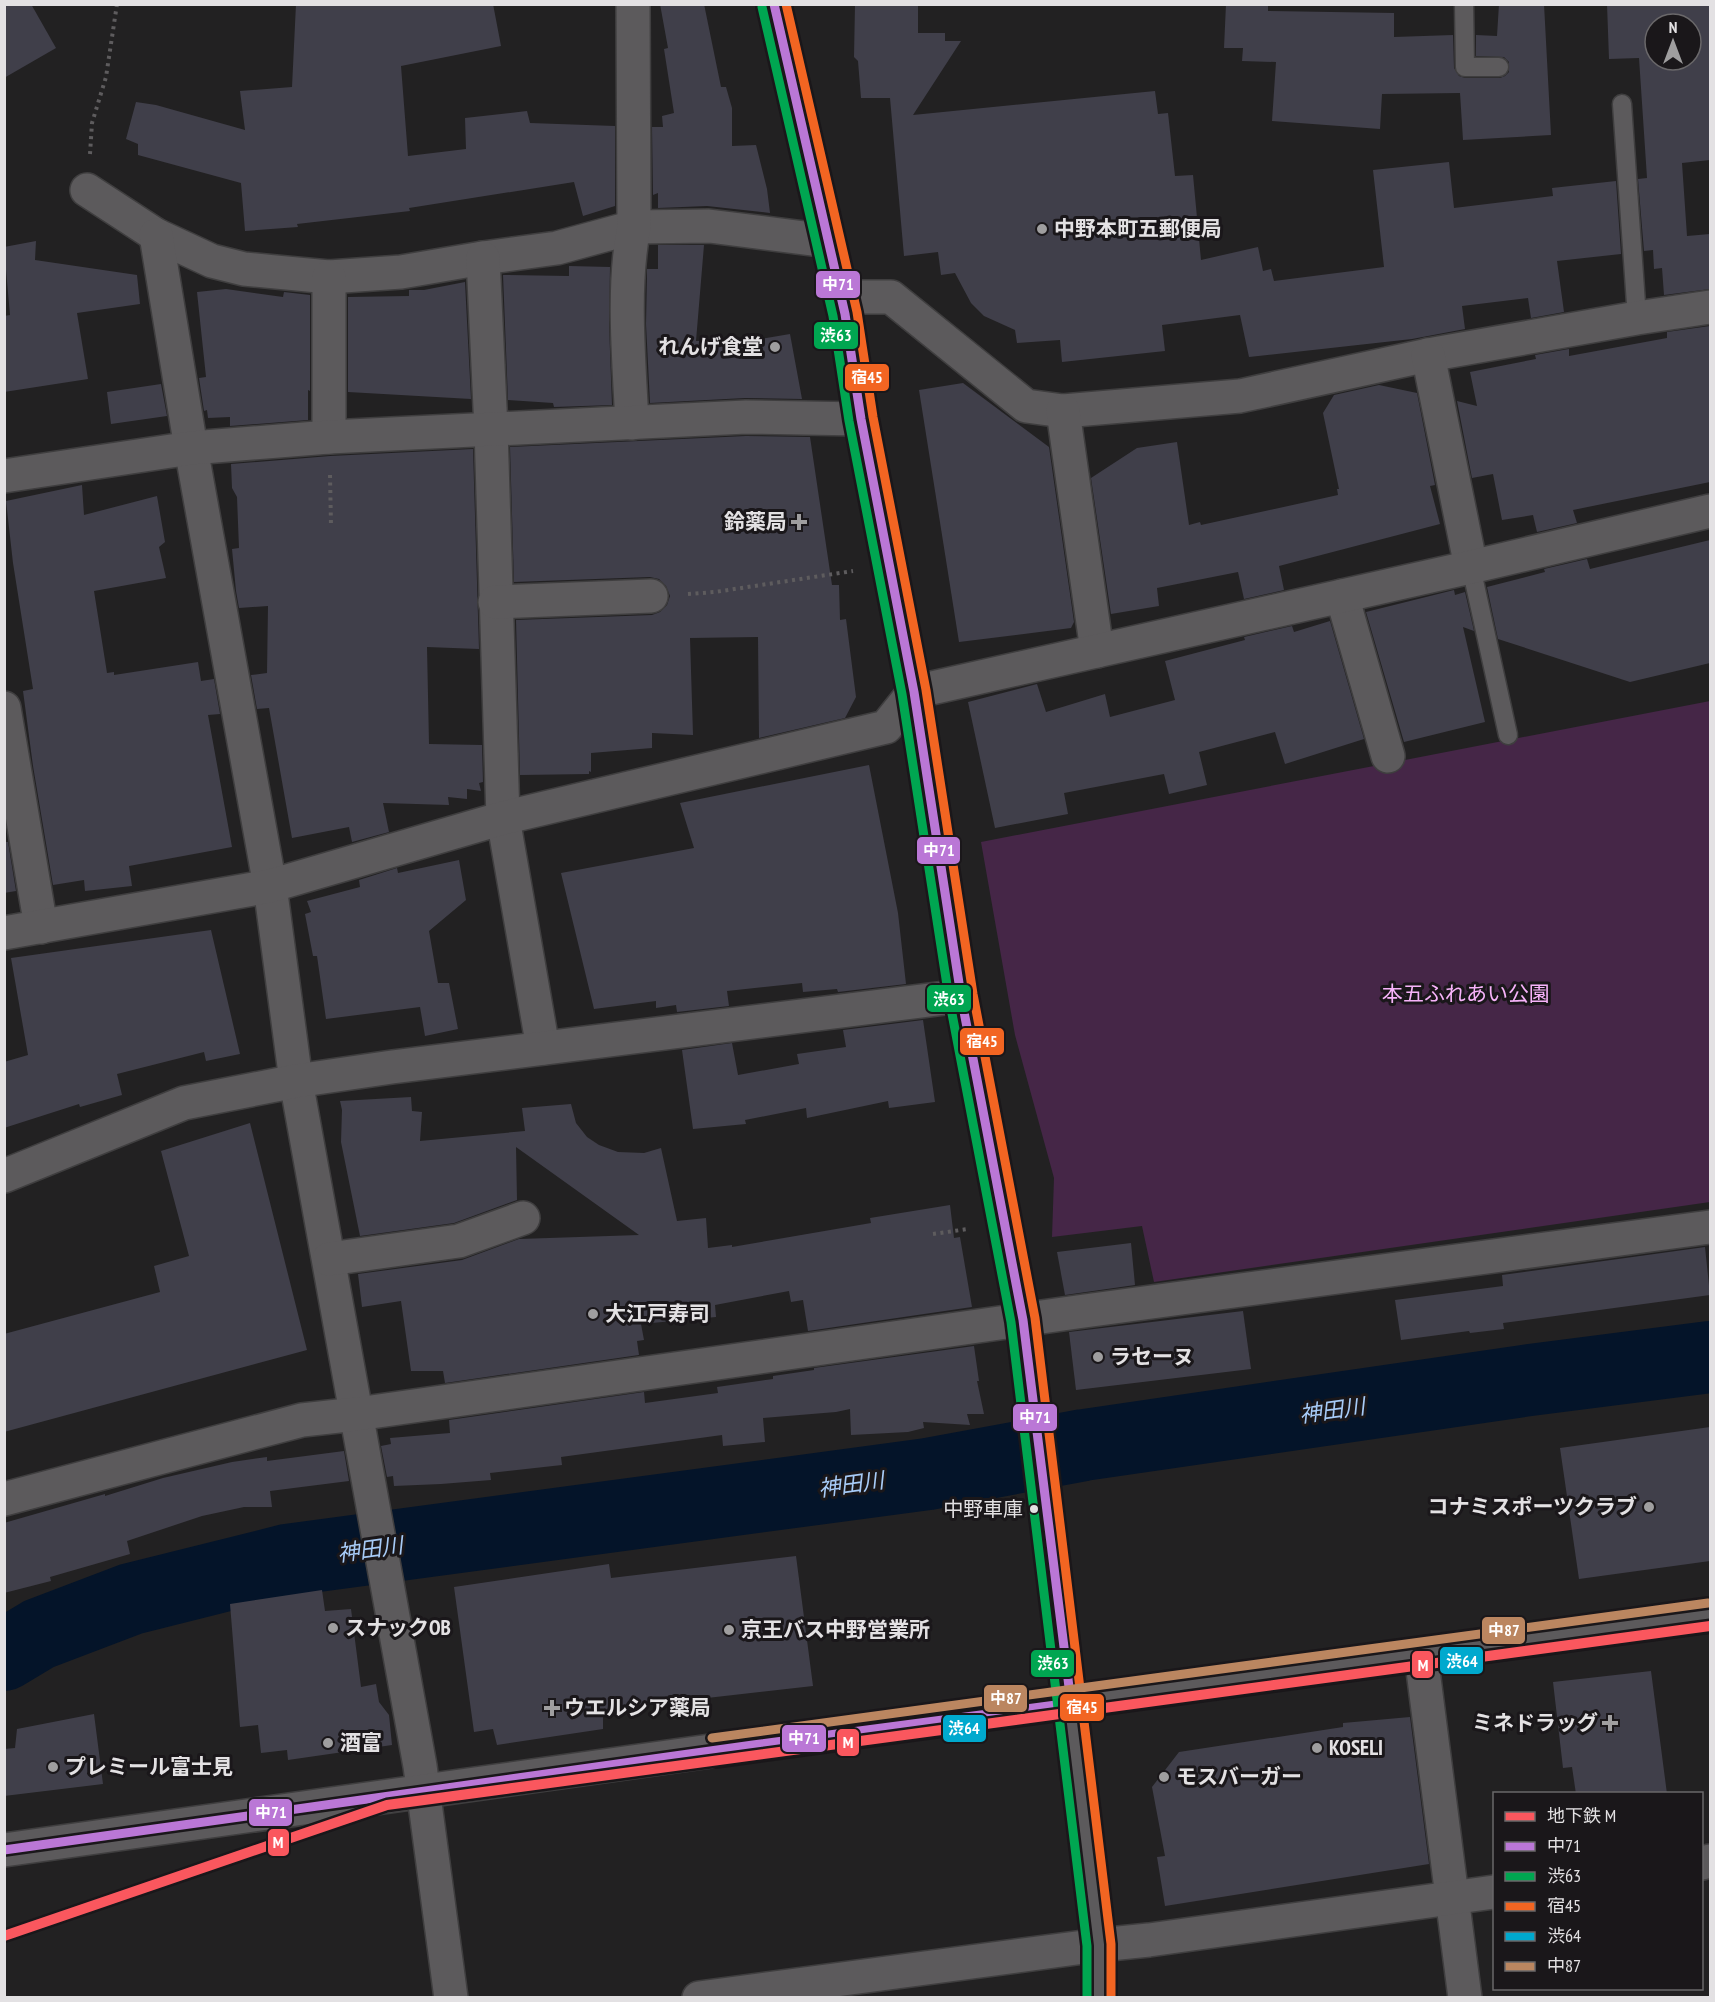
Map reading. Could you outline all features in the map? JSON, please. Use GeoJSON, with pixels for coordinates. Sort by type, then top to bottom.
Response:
{"type":"FeatureCollection","features":[{"type":"Feature","properties":{"kind":"street"},"geometry":{"type":"LineString","coordinates":[[632,423],[627,336],[630,248],[634,226],[633,4]]}},
{"type":"Feature","properties":{"kind":"street"},"geometry":{"type":"LineString","coordinates":[[774,4],[841,297],[861,419],[914,692],[961,996],[1023,1320],[1099,1945],[1099,1998]]}},
{"type":"Feature","properties":{"kind":"street"},"geometry":{"type":"LineString","coordinates":[[87,190],[156,235],[212,261],[244,270],[329,277],[401,272],[557,248],[634,226],[709,226],[828,241]]}},
{"type":"Feature","properties":{"kind":"street"},"geometry":{"type":"LineString","coordinates":[[156,235],[191,448],[270,886],[296,1081],[424,1791],[451,1998]]}},
{"type":"Feature","properties":{"kind":"street"},"geometry":{"type":"LineString","coordinates":[[483,258],[503,818],[543,1048]]}},
{"type":"Feature","properties":{"kind":"street"},"geometry":{"type":"LineString","coordinates":[[329,277],[329,437]]}},
{"type":"Feature","properties":{"kind":"street"},"geometry":{"type":"LineString","coordinates":[[841,297],[891,297],[1026,406],[1063,411],[1240,396],[1428,355],[1637,318],[1710,308]]}},
{"type":"Feature","properties":{"kind":"street"},"geometry":{"type":"LineString","coordinates":[[1428,355],[1471,567]]}},
{"type":"Feature","properties":{"kind":"street"},"geometry":{"type":"LineString","coordinates":[[1063,411],[1097,651]]}},
{"type":"Feature","properties":{"kind":"street"},"geometry":{"type":"LineString","coordinates":[[4,476],[191,448],[329,437],[747,417],[861,419]]}},
{"type":"Feature","properties":{"kind":"street"},"geometry":{"type":"LineString","coordinates":[[4,933],[270,886],[503,818],[885,727],[914,692],[1710,511]]}},
{"type":"Feature","properties":{"kind":"street"},"geometry":{"type":"LineString","coordinates":[[495,602],[651,596]]}},
{"type":"Feature","properties":{"kind":"street"},"geometry":{"type":"LineString","coordinates":[[1342,596],[1388,756]]}},
{"type":"Feature","properties":{"kind":"street"},"geometry":{"type":"LineString","coordinates":[[4,708],[40,927]]}},
{"type":"Feature","properties":{"kind":"street"},"geometry":{"type":"LineString","coordinates":[[4,1176],[184,1103],[296,1081],[961,996]]}},
{"type":"Feature","properties":{"kind":"street"},"geometry":{"type":"LineString","coordinates":[[329,1259],[459,1241],[523,1218]]}},
{"type":"Feature","properties":{"kind":"street"},"geometry":{"type":"LineString","coordinates":[[4,1499],[302,1420],[1710,1227]]}},
{"type":"Feature","properties":{"kind":"street"},"geometry":{"type":"LineString","coordinates":[[4,1850],[753,1744],[1071,1703],[1710,1615]]}},
{"type":"Feature","properties":{"kind":"street"},"geometry":{"type":"LineString","coordinates":[[1421,1655],[1465,1998]]}},
{"type":"Feature","properties":{"kind":"street"},"geometry":{"type":"LineString","coordinates":[[699,1998],[1149,1940],[1493,1892]]}},
{"type":"Feature","properties":{"kind":"lane"},"geometry":{"type":"LineString","coordinates":[[1464,4],[1465,67],[1499,67]]}},
{"type":"Feature","properties":{"kind":"lane"},"geometry":{"type":"LineString","coordinates":[[1622,104],[1637,318]]}},
{"type":"Feature","properties":{"kind":"lane"},"geometry":{"type":"LineString","coordinates":[[1471,567],[1508,735]]}},
{"type":"Feature","properties":{"kind":"path"},"geometry":{"type":"LineString","coordinates":[[87,190],[92,123],[106,77],[117,4]]}},
{"type":"Feature","properties":{"kind":"path"},"geometry":{"type":"LineString","coordinates":[[329,437],[331,525]]}},
{"type":"Feature","properties":{"kind":"path"},"geometry":{"type":"LineString","coordinates":[[651,596],[715,592],[889,566]]}},
{"type":"Feature","properties":{"kind":"green space","name":"本五ふれあい公園"},"geometry":{"type":"Polygon","coordinates":[[[1710,701],[1710,1202],[1154,1282],[1142,1226],[1052,1237],[1054,1178],[1015,1035],[981,842],[1710,701]]]}},
{"type":"Feature","properties":{"kind":"building"},"geometry":{"type":"Polygon","coordinates":[[[4,4],[31,4],[56,48],[4,78],[4,4]]]}},
{"type":"Feature","properties":{"kind":"building"},"geometry":{"type":"Polygon","coordinates":[[[296,4],[493,4],[501,46],[401,66],[408,156],[466,149],[465,118],[527,111],[530,123],[615,126],[615,206],[583,216],[574,182],[409,208],[410,211],[297,224],[298,227],[245,231],[241,183],[138,155],[138,144],[126,139],[136,102],[156,105],[245,130],[240,91],[292,87],[296,4]]]}},
{"type":"Feature","properties":{"kind":"building"},"geometry":{"type":"Polygon","coordinates":[[[660,4],[704,4],[721,87],[726,87],[732,108],[732,146],[756,145],[767,189],[770,213],[707,206],[658,208],[658,193],[653,195],[652,127],[663,127],[662,116],[674,113],[664,49],[668,48],[660,4]]]}},
{"type":"Feature","properties":{"kind":"building"},"geometry":{"type":"Polygon","coordinates":[[[1226,4],[1268,4],[1268,11],[1394,13],[1394,37],[1453,35],[1454,68],[1459,76],[1500,78],[1509,72],[1509,62],[1504,57],[1476,56],[1476,35],[1497,36],[1499,4],[1544,4],[1551,135],[1463,140],[1460,93],[1382,94],[1380,129],[1272,121],[1276,62],[1242,61],[1243,48],[1224,48],[1226,4]]]}},
{"type":"Feature","properties":{"kind":"building"},"geometry":{"type":"Polygon","coordinates":[[[1607,4],[1709,4],[1710,160],[1682,163],[1687,236],[1710,234],[1710,289],[1664,295],[1662,268],[1654,269],[1653,250],[1644,251],[1638,179],[1647,178],[1639,58],[1609,59],[1607,4]]]}},
{"type":"Feature","properties":{"kind":"building"},"geometry":{"type":"Polygon","coordinates":[[[855,5],[918,5],[918,33],[945,33],[945,41],[961,41],[913,115],[1155,91],[1158,114],[1168,113],[1175,176],[1193,175],[1201,260],[1258,247],[1263,271],[1271,269],[1274,281],[1384,267],[1373,170],[1449,162],[1454,208],[1553,196],[1552,188],[1616,181],[1621,254],[1557,261],[1564,312],[1531,318],[1528,298],[1462,306],[1465,329],[1412,339],[1249,357],[1240,315],[1162,325],[1165,351],[1062,362],[1060,340],[1017,343],[1015,330],[984,316],[971,303],[955,273],[941,275],[938,252],[904,256],[890,98],[861,98],[858,61],[854,57],[855,5]]]}},
{"type":"Feature","properties":{"kind":"building"},"geometry":{"type":"Polygon","coordinates":[[[36,241],[35,260],[137,275],[140,304],[77,313],[88,379],[4,392],[4,316],[10,315],[4,247],[36,241]]]}},
{"type":"Feature","properties":{"kind":"building"},"geometry":{"type":"Polygon","coordinates":[[[658,245],[704,245],[696,341],[721,340],[720,346],[790,334],[802,399],[745,398],[650,403],[646,324],[647,269],[658,269],[658,245]]]}},
{"type":"Feature","properties":{"kind":"building"},"geometry":{"type":"Polygon","coordinates":[[[569,266],[610,267],[609,324],[612,405],[554,407],[553,403],[508,400],[503,275],[569,276],[569,266]]]}},
{"type":"Feature","properties":{"kind":"building"},"geometry":{"type":"Polygon","coordinates":[[[465,282],[471,399],[348,392],[348,297],[409,296],[409,290],[424,290],[465,282]]]}},
{"type":"Feature","properties":{"kind":"building"},"geometry":{"type":"Polygon","coordinates":[[[226,289],[283,297],[284,292],[310,295],[308,420],[230,426],[230,417],[208,418],[207,410],[204,411],[199,378],[206,377],[197,292],[226,289]]]}},
{"type":"Feature","properties":{"kind":"building"},"geometry":{"type":"Polygon","coordinates":[[[1710,326],[1710,482],[1573,510],[1577,523],[1537,532],[1533,515],[1502,520],[1493,474],[1472,478],[1457,401],[1477,406],[1470,372],[1536,359],[1535,355],[1569,349],[1569,356],[1667,338],[1667,332],[1710,326]]]}},
{"type":"Feature","properties":{"kind":"building"},"geometry":{"type":"Polygon","coordinates":[[[963,383],[1049,447],[1074,622],[1071,628],[959,642],[919,390],[963,383]]]}},
{"type":"Feature","properties":{"kind":"building"},"geometry":{"type":"Polygon","coordinates":[[[161,384],[167,416],[111,424],[107,392],[161,384]]]}},
{"type":"Feature","properties":{"kind":"building"},"geometry":{"type":"Polygon","coordinates":[[[1379,385],[1417,393],[1435,485],[1430,486],[1440,524],[1279,566],[1284,590],[1244,599],[1238,572],[1157,588],[1159,606],[1111,614],[1091,478],[1137,448],[1177,442],[1189,525],[1200,522],[1201,525],[1338,495],[1337,489],[1339,489],[1323,413],[1334,395],[1379,385]]]}},
{"type":"Feature","properties":{"kind":"building"},"geometry":{"type":"Polygon","coordinates":[[[746,436],[810,437],[832,585],[839,585],[840,620],[846,619],[856,697],[845,718],[759,738],[758,637],[690,638],[693,735],[652,733],[652,748],[591,753],[591,772],[589,771],[589,774],[520,775],[516,620],[652,615],[660,612],[667,605],[670,596],[666,586],[659,579],[650,577],[514,582],[510,447],[746,436]]]}},
{"type":"Feature","properties":{"kind":"building"},"geometry":{"type":"Polygon","coordinates":[[[473,449],[479,649],[427,647],[429,744],[482,745],[483,782],[479,783],[481,791],[467,789],[467,799],[448,797],[449,805],[383,803],[389,832],[352,842],[349,827],[292,838],[269,708],[257,709],[251,675],[267,673],[268,606],[239,608],[236,591],[232,549],[239,548],[237,497],[232,488],[231,464],[330,456],[473,449]]]}},
{"type":"Feature","properties":{"kind":"building"},"geometry":{"type":"Polygon","coordinates":[[[82,485],[84,515],[157,496],[165,542],[159,547],[166,578],[94,591],[107,673],[114,672],[114,675],[198,662],[201,681],[214,679],[220,714],[208,715],[232,847],[129,866],[132,886],[85,891],[84,880],[53,885],[23,691],[33,689],[13,563],[6,501],[82,485]]]}},
{"type":"Feature","properties":{"kind":"building"},"geometry":{"type":"Polygon","coordinates":[[[1710,540],[1710,663],[1630,682],[1498,639],[1487,587],[1545,572],[1544,569],[1587,559],[1590,569],[1710,540]]]}},
{"type":"Feature","properties":{"kind":"building"},"geometry":{"type":"Polygon","coordinates":[[[1454,590],[1455,595],[1465,592],[1474,631],[1463,627],[1485,722],[1404,742],[1366,612],[1454,590]]]}},
{"type":"Feature","properties":{"kind":"building"},"geometry":{"type":"Polygon","coordinates":[[[1330,621],[1364,739],[1285,764],[1275,732],[1199,752],[1207,785],[1169,794],[1164,774],[1064,793],[1068,814],[995,828],[968,702],[1037,684],[1046,712],[1105,694],[1110,717],[1175,700],[1165,661],[1245,640],[1244,637],[1292,626],[1294,632],[1330,621]]]}},
{"type":"Feature","properties":{"kind":"building"},"geometry":{"type":"Polygon","coordinates":[[[869,765],[898,913],[906,984],[838,992],[837,989],[803,992],[802,983],[727,991],[729,1006],[677,1012],[676,1005],[656,1008],[656,1001],[594,1009],[561,873],[694,848],[680,803],[869,765]]]}},
{"type":"Feature","properties":{"kind":"building"},"geometry":{"type":"Polygon","coordinates":[[[4,842],[8,842],[16,891],[4,893],[4,842]]]}},
{"type":"Feature","properties":{"kind":"building"},"geometry":{"type":"Polygon","coordinates":[[[459,860],[466,900],[429,931],[438,983],[449,983],[458,1029],[425,1036],[420,1007],[326,1019],[317,956],[313,956],[305,914],[311,912],[307,901],[360,887],[359,880],[397,868],[398,873],[459,860]]]}},
{"type":"Feature","properties":{"kind":"building"},"geometry":{"type":"Polygon","coordinates":[[[211,930],[240,1054],[206,1061],[204,1052],[117,1074],[122,1095],[80,1107],[79,1104],[4,1128],[4,1062],[28,1055],[11,958],[211,930]]]}},
{"type":"Feature","properties":{"kind":"building"},"geometry":{"type":"Polygon","coordinates":[[[923,1020],[935,1102],[889,1108],[888,1101],[807,1118],[806,1108],[745,1120],[746,1124],[693,1129],[682,1050],[732,1043],[738,1075],[799,1064],[797,1054],[846,1047],[843,1030],[923,1020]]]}},
{"type":"Feature","properties":{"kind":"building"},"geometry":{"type":"Polygon","coordinates":[[[411,1097],[412,1111],[422,1112],[420,1141],[525,1131],[522,1108],[571,1104],[576,1123],[587,1137],[599,1145],[618,1152],[644,1153],[661,1148],[677,1221],[706,1218],[708,1248],[732,1245],[732,1247],[871,1223],[870,1218],[950,1205],[954,1238],[960,1237],[972,1307],[808,1331],[803,1300],[791,1302],[789,1291],[715,1305],[716,1317],[641,1324],[644,1340],[637,1341],[639,1355],[445,1383],[443,1371],[411,1371],[401,1301],[362,1307],[358,1274],[462,1260],[519,1239],[639,1235],[516,1147],[517,1200],[454,1223],[360,1236],[341,1142],[340,1101],[411,1097]]]}},
{"type":"Feature","properties":{"kind":"building"},"geometry":{"type":"Polygon","coordinates":[[[250,1123],[307,1350],[4,1432],[4,1334],[160,1292],[154,1266],[189,1256],[161,1151],[250,1123]]]}},
{"type":"Feature","properties":{"kind":"building"},"geometry":{"type":"Polygon","coordinates":[[[1131,1243],[1135,1285],[1065,1295],[1057,1252],[1131,1243]]]}},
{"type":"Feature","properties":{"kind":"building"},"geometry":{"type":"Polygon","coordinates":[[[1705,1247],[1710,1295],[1503,1323],[1504,1329],[1401,1340],[1395,1300],[1503,1286],[1502,1275],[1705,1247]]]}},
{"type":"Feature","properties":{"kind":"building"},"geometry":{"type":"Polygon","coordinates":[[[1243,1311],[1251,1369],[1076,1390],[1069,1332],[1243,1311]]]}},
{"type":"Feature","properties":{"kind":"building"},"geometry":{"type":"Polygon","coordinates":[[[974,1346],[979,1381],[977,1381],[984,1414],[967,1414],[970,1425],[923,1422],[924,1428],[908,1432],[851,1435],[850,1409],[763,1418],[765,1442],[723,1446],[722,1435],[561,1457],[562,1465],[490,1473],[491,1480],[394,1486],[393,1476],[387,1477],[381,1446],[391,1444],[390,1438],[450,1433],[449,1420],[644,1392],[645,1403],[718,1393],[717,1387],[773,1379],[773,1376],[814,1370],[814,1368],[974,1346]]]}},
{"type":"Feature","properties":{"kind":"building"},"geometry":{"type":"Polygon","coordinates":[[[1710,1427],[1710,1561],[1579,1579],[1560,1448],[1710,1427]]]}},
{"type":"Feature","properties":{"kind":"building"},"geometry":{"type":"Polygon","coordinates":[[[344,1451],[349,1481],[270,1491],[272,1507],[244,1507],[202,1516],[127,1541],[130,1554],[50,1577],[51,1581],[4,1593],[4,1523],[163,1478],[232,1462],[267,1457],[267,1461],[344,1451]]]}},
{"type":"Feature","properties":{"kind":"building"},"geometry":{"type":"Polygon","coordinates":[[[796,1556],[813,1686],[628,1707],[628,1712],[603,1713],[603,1729],[497,1745],[493,1729],[474,1732],[454,1587],[609,1564],[611,1578],[796,1556]]]}},
{"type":"Feature","properties":{"kind":"building"},"geometry":{"type":"Polygon","coordinates":[[[322,1590],[325,1611],[351,1609],[361,1687],[376,1684],[379,1702],[389,1715],[392,1745],[288,1760],[287,1750],[261,1753],[258,1725],[240,1727],[230,1604],[322,1590]]]}},
{"type":"Feature","properties":{"kind":"building"},"geometry":{"type":"Polygon","coordinates":[[[1651,1671],[1667,1792],[1576,1792],[1572,1767],[1563,1768],[1553,1682],[1651,1671]]]}},
{"type":"Feature","properties":{"kind":"building","name":"プレミール富士見"},"geometry":{"type":"Polygon","coordinates":[[[94,1714],[103,1784],[4,1796],[4,1749],[15,1748],[17,1729],[94,1714]]]}},
{"type":"Feature","properties":{"kind":"building"},"geometry":{"type":"Polygon","coordinates":[[[1410,1717],[1429,1864],[1165,1906],[1157,1857],[1165,1856],[1152,1787],[1179,1752],[1343,1727],[1343,1723],[1410,1717]]]}},
{"type":"Feature","properties":{"kind":"waterway","name":"神田川"},"geometry":{"type":"LineString","coordinates":[[4,1655],[39,1634],[131,1599],[287,1560],[928,1474],[1084,1445],[1523,1381],[1710,1357]]}},
{"type":"Feature","properties":{"kind":"metro line","name":"M"},"geometry":{"type":"LineString","coordinates":[[4,1936],[387,1805],[1710,1626]]}},
{"type":"Feature","properties":{"kind":"transit line","name":"中71"},"geometry":{"type":"LineString","coordinates":[[774,4],[845,314],[861,419],[914,692],[961,996],[1023,1320],[1071,1703]]}},
{"type":"Feature","properties":{"kind":"transit line","name":"宿45"},"geometry":{"type":"LineString","coordinates":[[786,4],[857,312],[873,417],[926,690],[973,994],[1035,1318],[1111,1944],[1111,1998]]}},
{"type":"Feature","properties":{"kind":"transit line","name":"渋63"},"geometry":{"type":"LineString","coordinates":[[762,7],[833,316],[849,421],[902,694],[949,998],[1011,1322],[1087,1946],[1087,1998]]}},
{"type":"Feature","properties":{"kind":"transit line","name":"中87"},"geometry":{"type":"LineString","coordinates":[[712,1738],[1708,1603]]}},
{"type":"Feature","properties":{"kind":"transit line","name":"渋64"},"geometry":{"type":"LineString","coordinates":[[716,1762],[1710,1627]]}},
{"type":"Feature","properties":{"kind":"transit line","name":"中71"},"geometry":{"type":"LineString","coordinates":[[4,1850],[1071,1703]]}},
{"type":"Feature","properties":{"kind":"place","name":"中野本町五郵便局"},"geometry":{"type":"Point","coordinates":[1042,229]}},
{"type":"Feature","properties":{"kind":"place","name":"れんげ食堂"},"geometry":{"type":"Point","coordinates":[775,347]}},
{"type":"Feature","properties":{"kind":"place","name":"鈴薬局"},"geometry":{"type":"Point","coordinates":[799,522]}},
{"type":"Feature","properties":{"kind":"place","name":"大江戸寿司"},"geometry":{"type":"Point","coordinates":[593,1314]}},
{"type":"Feature","properties":{"kind":"place","name":"ラセーヌ"},"geometry":{"type":"Point","coordinates":[1098,1357]}},
{"type":"Feature","properties":{"kind":"place","name":"コナミスポーツクラブ"},"geometry":{"type":"Point","coordinates":[1649,1507]}},
{"type":"Feature","properties":{"kind":"place","name":"中野車庫"},"geometry":{"type":"Point","coordinates":[1034,1509]}},
{"type":"Feature","properties":{"kind":"place","name":"スナックOB"},"geometry":{"type":"Point","coordinates":[333,1628]}},
{"type":"Feature","properties":{"kind":"place","name":"京王バス中野営業所"},"geometry":{"type":"Point","coordinates":[729,1630]}},
{"type":"Feature","properties":{"kind":"place","name":"ウエルシア薬局"},"geometry":{"type":"Point","coordinates":[552,1708]}},
{"type":"Feature","properties":{"kind":"place","name":"ミネドラッグ"},"geometry":{"type":"Point","coordinates":[1610,1723]}},
{"type":"Feature","properties":{"kind":"place","name":"酒富"},"geometry":{"type":"Point","coordinates":[328,1743]}},
{"type":"Feature","properties":{"kind":"place","name":"KOSELI"},"geometry":{"type":"Point","coordinates":[1317,1748]}},
{"type":"Feature","properties":{"kind":"place","name":"プレミール富士見"},"geometry":{"type":"Point","coordinates":[53,1767]}},
{"type":"Feature","properties":{"kind":"place","name":"モスバーガー"},"geometry":{"type":"Point","coordinates":[1164,1777]}}]}
